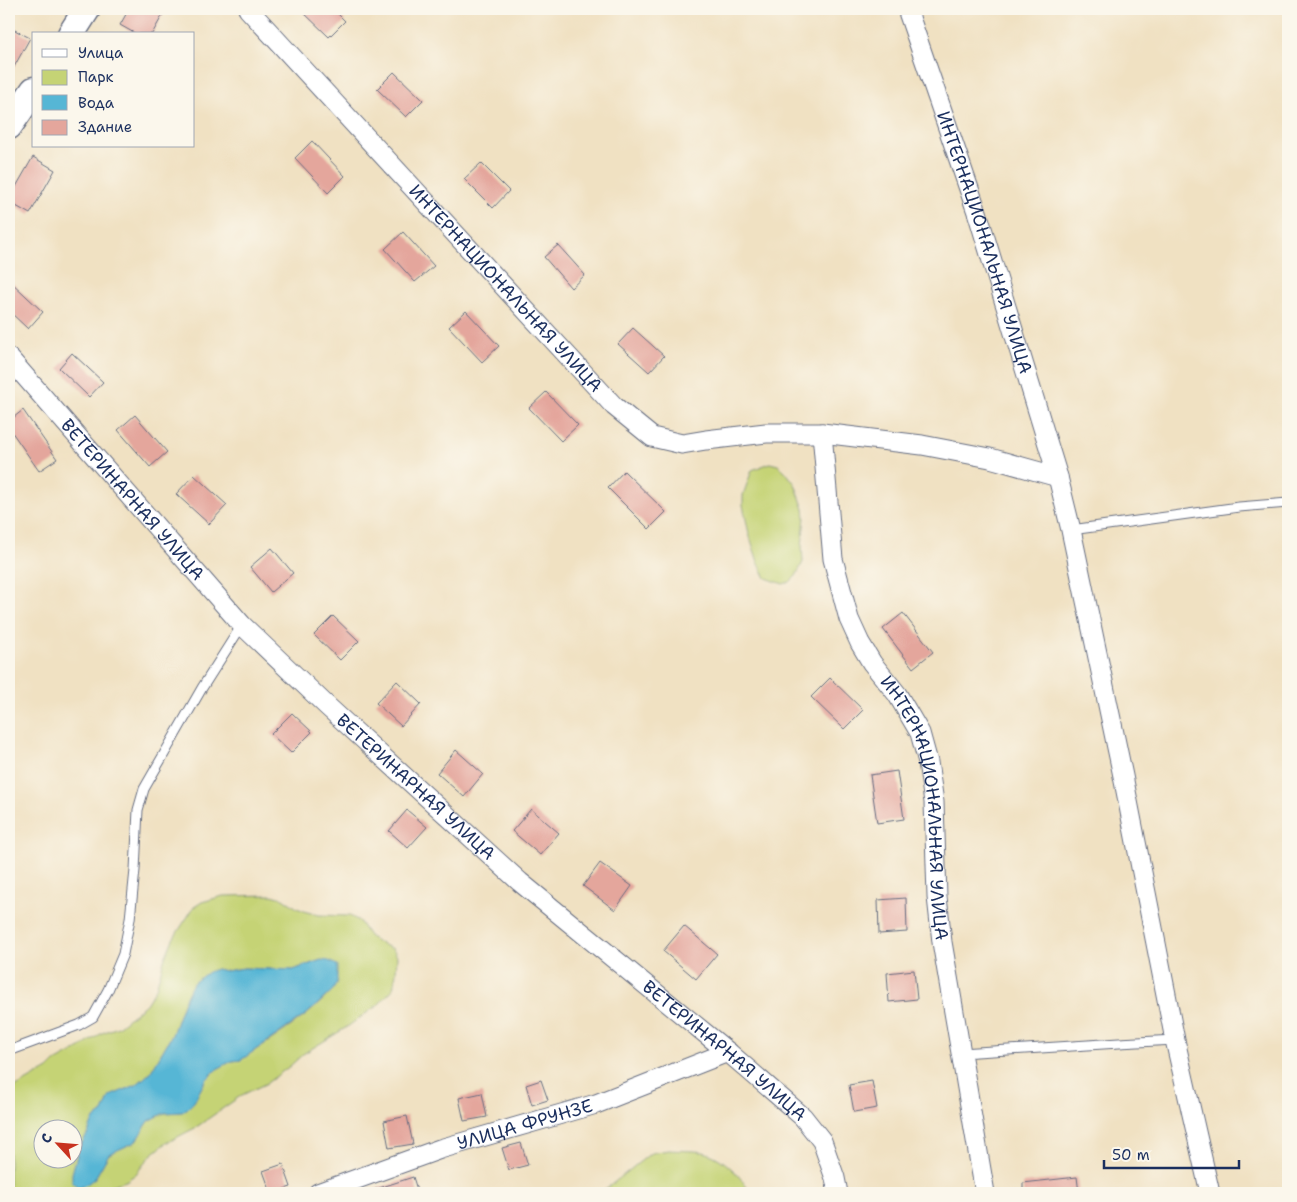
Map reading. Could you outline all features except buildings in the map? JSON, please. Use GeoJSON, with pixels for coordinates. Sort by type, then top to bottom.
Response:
{"type":"FeatureCollection","features":[{"type":"Feature","properties":{"kind":"street"},"geometry":{"type":"LineString","coordinates":[[72,32],[87,9]]}},
{"type":"Feature","properties":{"kind":"street","name":"ИНТЕРНАЦИОНАЛЬНАЯ УЛИЦА"},"geometry":{"type":"LineString","coordinates":[[248,9],[614,406],[652,437],[682,444],[766,433],[822,433],[922,445],[990,458],[1058,477]]}},
{"type":"Feature","properties":{"kind":"street","name":"ИНТЕРНАЦИОНАЛЬНАЯ УЛИЦА"},"geometry":{"type":"LineString","coordinates":[[906,9],[978,216],[1058,477],[1121,767],[1175,1040],[1210,1193]]}},
{"type":"Feature","properties":{"kind":"street"},"geometry":{"type":"LineString","coordinates":[[9,126],[32,93]]}},
{"type":"Feature","properties":{"kind":"street","name":"ВЕТЕРИНАРНАЯ УЛИЦА"},"geometry":{"type":"LineString","coordinates":[[9,358],[242,625],[520,882],[728,1052],[803,1117],[822,1141],[835,1178],[838,1193]]}},
{"type":"Feature","properties":{"kind":"street","name":"ИНТЕРНАЦИОНАЛЬНАЯ УЛИЦА"},"geometry":{"type":"LineString","coordinates":[[822,433],[833,559],[849,619],[868,656],[897,694],[920,733],[928,762],[934,802],[937,897],[942,942],[985,1193]]}},
{"type":"Feature","properties":{"kind":"street","name":"УЛИЦА ФРУНЗЕ"},"geometry":{"type":"LineString","coordinates":[[318,1193],[440,1149],[596,1104],[728,1052]]}},
{"type":"Feature","properties":{"kind":"lane"},"geometry":{"type":"LineString","coordinates":[[1071,530],[1239,507],[1288,503]]}},
{"type":"Feature","properties":{"kind":"lane"},"geometry":{"type":"LineString","coordinates":[[9,1051],[78,1025],[93,1017],[108,990],[123,954],[130,919],[138,810],[144,789],[202,688],[242,625]]}},
{"type":"Feature","properties":{"kind":"lane"},"geometry":{"type":"LineString","coordinates":[[961,1053],[1175,1040]]}},
{"type":"Feature","properties":{"kind":"green space"},"geometry":{"type":"Polygon","coordinates":[[[770,463],[778,465],[795,484],[805,517],[802,546],[803,562],[796,576],[790,582],[783,584],[766,578],[758,562],[749,534],[743,505],[743,495],[752,470],[770,463]]]}},
{"type":"Feature","properties":{"kind":"green space"},"geometry":{"type":"Polygon","coordinates":[[[272,895],[283,898],[297,908],[307,912],[319,915],[350,916],[359,921],[369,936],[393,949],[397,956],[393,989],[379,1004],[347,1027],[303,1054],[267,1083],[242,1095],[195,1128],[166,1143],[150,1156],[136,1174],[126,1181],[84,1193],[9,1193],[9,1091],[48,1069],[55,1062],[102,1033],[118,1027],[146,1004],[156,988],[164,960],[173,939],[194,907],[202,902],[223,896],[272,895]],[[321,960],[293,970],[244,968],[226,971],[216,969],[184,1001],[172,1035],[150,1073],[136,1085],[110,1096],[103,1112],[95,1118],[82,1143],[82,1120],[32,1120],[32,1170],[73,1170],[72,1174],[95,1178],[109,1154],[135,1142],[149,1121],[164,1113],[182,1112],[194,1102],[205,1081],[217,1069],[232,1061],[241,1060],[307,1014],[330,993],[337,982],[321,960]]]}},
{"type":"Feature","properties":{"kind":"green space"},"geometry":{"type":"Polygon","coordinates":[[[668,1150],[699,1151],[714,1156],[732,1169],[750,1193],[601,1193],[651,1153],[668,1150]]]}},
{"type":"Feature","properties":{"kind":"water"},"geometry":{"type":"Polygon","coordinates":[[[321,960],[329,961],[337,965],[337,982],[333,990],[307,1014],[241,1060],[232,1061],[217,1069],[205,1081],[194,1102],[188,1108],[182,1112],[164,1113],[149,1121],[135,1142],[109,1154],[95,1178],[79,1188],[72,1182],[73,1170],[82,1170],[82,1143],[95,1118],[103,1112],[110,1096],[136,1085],[150,1073],[172,1035],[184,1001],[193,983],[208,972],[216,969],[226,971],[244,968],[293,970],[321,960]]]}}]}
